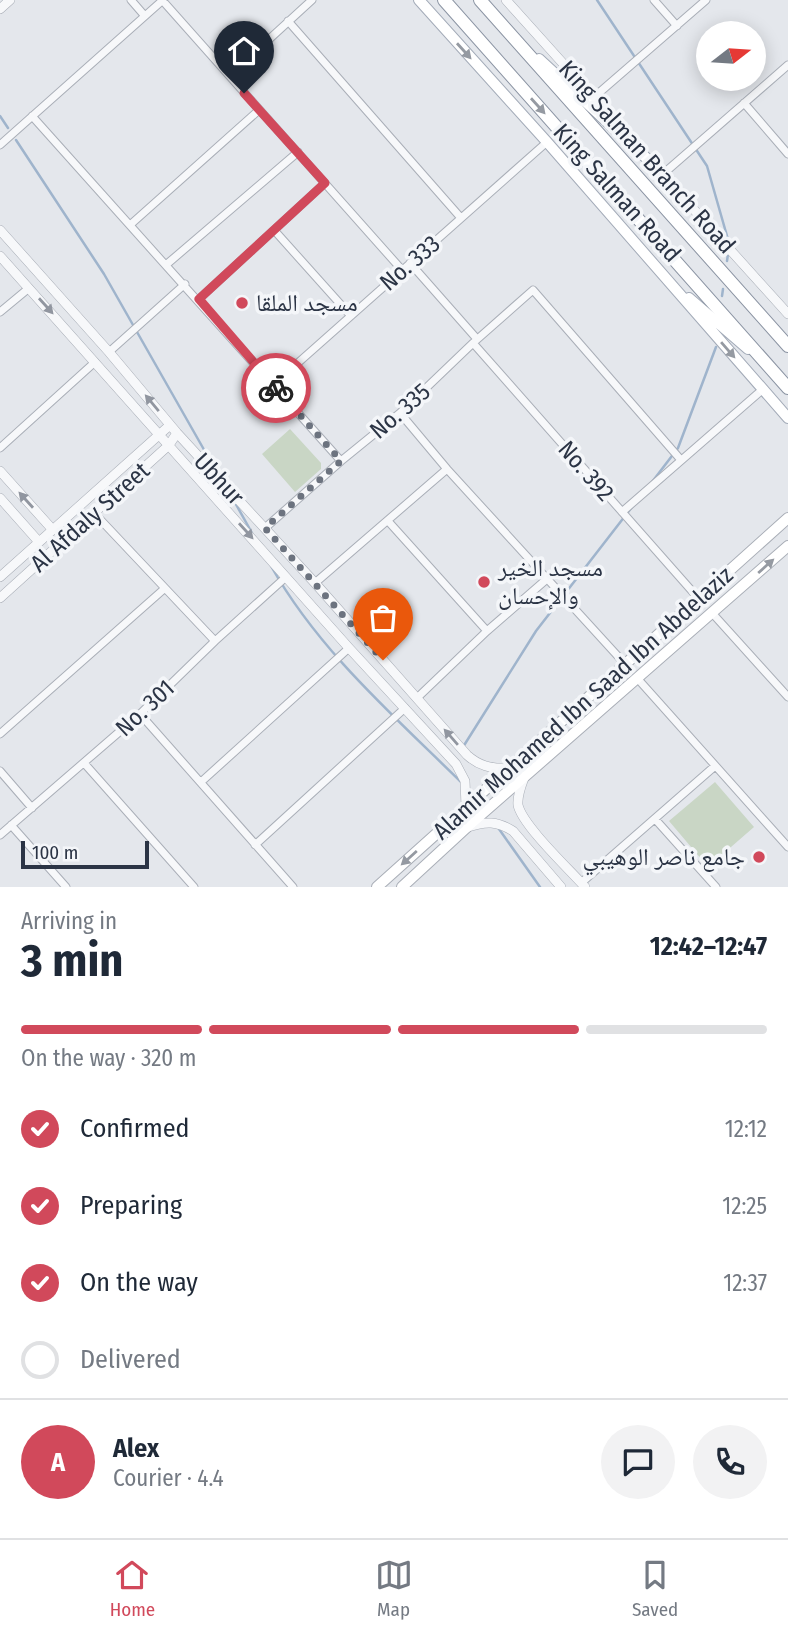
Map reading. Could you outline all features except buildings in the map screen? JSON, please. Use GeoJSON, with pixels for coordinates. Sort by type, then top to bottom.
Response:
{"type":"FeatureCollection","features":[{"type":"Feature","properties":{"kind":"highway","name":"King Salman Road"},"geometry":{"type":"LineString","coordinates":[[444,0],[788,388]]}},
{"type":"Feature","properties":{"kind":"highway","name":"King Salman Road"},"geometry":{"type":"LineString","coordinates":[[481,0],[788,346]]}},
{"type":"Feature","properties":{"kind":"main road"},"geometry":{"type":"LineString","coordinates":[[419,0],[788,418]]}},
{"type":"Feature","properties":{"kind":"main road"},"geometry":{"type":"LineString","coordinates":[[510,32],[659,170]]}},
{"type":"Feature","properties":{"kind":"main road"},"geometry":{"type":"LineString","coordinates":[[658,270],[776,374]]}},
{"type":"Feature","properties":{"kind":"main road","name":"Alamir Mohamed Ibn Saad Ibn Abdelaziz"},"geometry":{"type":"LineString","coordinates":[[377,887],[788,518]]}},
{"type":"Feature","properties":{"kind":"main road","name":"Alamir Mohamed Ibn Saad Ibn Abdelaziz"},"geometry":{"type":"LineString","coordinates":[[402,887],[788,547]]}},
{"type":"Feature","properties":{"kind":"street"},"geometry":{"type":"LineString","coordinates":[[0,9],[10,0]]}},
{"type":"Feature","properties":{"kind":"street"},"geometry":{"type":"LineString","coordinates":[[131,0],[144,15]]}},
{"type":"Feature","properties":{"kind":"street"},"geometry":{"type":"LineString","coordinates":[[0,145],[162,0],[402,270]]}},
{"type":"Feature","properties":{"kind":"street"},"geometry":{"type":"LineString","coordinates":[[230,75],[312,0]]}},
{"type":"Feature","properties":{"kind":"street","name":"King Salman Branch Road"},"geometry":{"type":"LineString","coordinates":[[506,0],[788,314]]}},
{"type":"Feature","properties":{"kind":"street"},"geometry":{"type":"LineString","coordinates":[[654,0],[677,26]]}},
{"type":"Feature","properties":{"kind":"street"},"geometry":{"type":"LineString","coordinates":[[593,98],[706,0]]}},
{"type":"Feature","properties":{"kind":"street"},"geometry":{"type":"LineString","coordinates":[[288,21],[461,218]]}},
{"type":"Feature","properties":{"kind":"street"},"geometry":{"type":"LineString","coordinates":[[659,170],[788,65]]}},
{"type":"Feature","properties":{"kind":"street"},"geometry":{"type":"LineString","coordinates":[[744,103],[788,154]]}},
{"type":"Feature","properties":{"kind":"street"},"geometry":{"type":"LineString","coordinates":[[130,225],[259,110]]}},
{"type":"Feature","properties":{"kind":"street"},"geometry":{"type":"LineString","coordinates":[[32,116],[199,299],[341,461]]}},
{"type":"Feature","properties":{"kind":"street","name":"No. 333"},"geometry":{"type":"LineString","coordinates":[[273,385],[547,142]]}},
{"type":"Feature","properties":{"kind":"street"},"geometry":{"type":"LineString","coordinates":[[167,264],[298,152]]}},
{"type":"Feature","properties":{"kind":"street"},"geometry":{"type":"LineString","coordinates":[[199,299],[325,183]]}},
{"type":"Feature","properties":{"kind":"street","name":"Ubhur"},"geometry":{"type":"LineString","coordinates":[[0,230],[177,433],[315,583],[467,755],[477,764],[507,769]]}},
{"type":"Feature","properties":{"kind":"street"},"geometry":{"type":"LineString","coordinates":[[274,230],[351,316]]}},
{"type":"Feature","properties":{"kind":"street","name":"Ubhur"},"geometry":{"type":"LineString","coordinates":[[0,256],[349,648],[456,764],[465,781],[466,806]]}},
{"type":"Feature","properties":{"kind":"street","name":"No. 392"},"geometry":{"type":"LineString","coordinates":[[410,263],[699,599]]}},
{"type":"Feature","properties":{"kind":"street"},"geometry":{"type":"LineString","coordinates":[[109,352],[185,284]]}},
{"type":"Feature","properties":{"kind":"street"},"geometry":{"type":"LineString","coordinates":[[0,313],[29,288]]}},
{"type":"Feature","properties":{"kind":"street","name":"No. 335"},"geometry":{"type":"LineString","coordinates":[[265,528],[400,413],[533,290],[681,460]]}},
{"type":"Feature","properties":{"kind":"street"},"geometry":{"type":"LineString","coordinates":[[0,447],[96,362]]}},
{"type":"Feature","properties":{"kind":"street"},"geometry":{"type":"LineString","coordinates":[[622,512],[762,390]]}},
{"type":"Feature","properties":{"kind":"street"},"geometry":{"type":"LineString","coordinates":[[400,413],[447,469],[625,664]]}},
{"type":"Feature","properties":{"kind":"street","name":"Al Afdaly Street"},"geometry":{"type":"LineString","coordinates":[[0,577],[170,425]]}},
{"type":"Feature","properties":{"kind":"street","name":"Al Afdaly Street"},"geometry":{"type":"LineString","coordinates":[[0,598],[96,514],[169,445],[177,433]]}},
{"type":"Feature","properties":{"kind":"street"},"geometry":{"type":"LineString","coordinates":[[315,583],[447,469]]}},
{"type":"Feature","properties":{"kind":"street"},"geometry":{"type":"LineString","coordinates":[[0,471],[52,529]]}},
{"type":"Feature","properties":{"kind":"street"},"geometry":{"type":"LineString","coordinates":[[0,498],[39,542]]}},
{"type":"Feature","properties":{"kind":"street"},"geometry":{"type":"LineString","coordinates":[[96,514],[163,589],[215,641]]}},
{"type":"Feature","properties":{"kind":"street"},"geometry":{"type":"LineString","coordinates":[[388,521],[487,631]]}},
{"type":"Feature","properties":{"kind":"street","name":"No. 301"},"geometry":{"type":"LineString","coordinates":[[0,835],[140,713],[286,577]]}},
{"type":"Feature","properties":{"kind":"street"},"geometry":{"type":"LineString","coordinates":[[417,698],[487,631],[548,578]]}},
{"type":"Feature","properties":{"kind":"street"},"geometry":{"type":"LineString","coordinates":[[0,734],[163,589]]}},
{"type":"Feature","properties":{"kind":"street"},"geometry":{"type":"LineString","coordinates":[[713,614],[788,697]]}},
{"type":"Feature","properties":{"kind":"street"},"geometry":{"type":"LineString","coordinates":[[201,782],[349,648]]}},
{"type":"Feature","properties":{"kind":"street"},"geometry":{"type":"LineString","coordinates":[[637,678],[788,847]]}},
{"type":"Feature","properties":{"kind":"street"},"geometry":{"type":"LineString","coordinates":[[255,845],[405,708]]}},
{"type":"Feature","properties":{"kind":"street"},"geometry":{"type":"LineString","coordinates":[[140,713],[293,887]]}},
{"type":"Feature","properties":{"kind":"street"},"geometry":{"type":"LineString","coordinates":[[456,764],[467,755]]}},
{"type":"Feature","properties":{"kind":"street"},"geometry":{"type":"LineString","coordinates":[[84,763],[194,887]]}},
{"type":"Feature","properties":{"kind":"street"},"geometry":{"type":"LineString","coordinates":[[525,778],[518,798],[519,808],[534,831],[583,885],[715,766]]}},
{"type":"Feature","properties":{"kind":"street"},"geometry":{"type":"LineString","coordinates":[[0,771],[32,807]]}},
{"type":"Feature","properties":{"kind":"street"},"geometry":{"type":"LineString","coordinates":[[655,819],[716,887]]}},
{"type":"Feature","properties":{"kind":"street"},"geometry":{"type":"LineString","coordinates":[[467,827],[482,822],[495,822],[513,831],[561,887]]}},
{"type":"Feature","properties":{"kind":"street"},"geometry":{"type":"LineString","coordinates":[[11,825],[61,885]]}},
{"type":"Feature","properties":{"kind":"street"},"geometry":{"type":"LineString","coordinates":[[523,842],[521,838],[524,829],[534,831]]}},
{"type":"Feature","properties":{"kind":"green space"},"geometry":{"type":"Polygon","coordinates":[[[290,429],[321,463],[321,469],[295,492],[262,454],[290,429]]]}},
{"type":"Feature","properties":{"kind":"green space"},"geometry":{"type":"Polygon","coordinates":[[[715,782],[754,827],[708,867],[669,821],[715,782]]]}},
{"type":"Feature","properties":{"kind":"waterway"},"geometry":{"type":"LineString","coordinates":[[597,0],[707,166],[729,243]]}},
{"type":"Feature","properties":{"kind":"waterway"},"geometry":{"type":"LineString","coordinates":[[0,116],[8,128]]}},
{"type":"Feature","properties":{"kind":"waterway"},"geometry":{"type":"LineString","coordinates":[[16,140],[104,274],[215,469]]}},
{"type":"Feature","properties":{"kind":"waterway"},"geometry":{"type":"LineString","coordinates":[[727,261],[728,254]]}},
{"type":"Feature","properties":{"kind":"waterway"},"geometry":{"type":"LineString","coordinates":[[722,296],[723,289]]}},
{"type":"Feature","properties":{"kind":"waterway"},"geometry":{"type":"LineString","coordinates":[[652,482],[678,448],[716,347]]}},
{"type":"Feature","properties":{"kind":"waterway"},"geometry":{"type":"LineString","coordinates":[[233,499],[252,533]]}},
{"type":"Feature","properties":{"kind":"waterway"},"geometry":{"type":"LineString","coordinates":[[463,747],[536,631],[632,507]]}},
{"type":"Feature","properties":{"kind":"waterway"},"geometry":{"type":"LineString","coordinates":[[271,566],[290,597],[335,654],[384,707],[462,783]]}},
{"type":"Feature","properties":{"kind":"waterway"},"geometry":{"type":"LineString","coordinates":[[467,788],[472,793]]}},
{"type":"Feature","properties":{"kind":"waterway"},"geometry":{"type":"LineString","coordinates":[[499,829],[540,887]]}},
{"type":"Feature","properties":{"kind":"way so far"},"geometry":{"type":"LineString","coordinates":[[276,388],[341,461],[265,528],[383,660]]}},
{"type":"Feature","properties":{"kind":"place","name":"مسجد الملقا"},"geometry":{"type":"Point","coordinates":[242,303]}},
{"type":"Feature","properties":{"kind":"place","name":"مسجد الخير والإحسان"},"geometry":{"type":"Point","coordinates":[484,582]}},
{"type":"Feature","properties":{"kind":"place","name":"جامع ناصر الوهيبي"},"geometry":{"type":"Point","coordinates":[759,857]}},
{"type":"Feature","properties":{"kind":"route"},"geometry":{"type":"LineString","coordinates":[[244,93],[325,183],[199,299],[276,388]]}}]}
